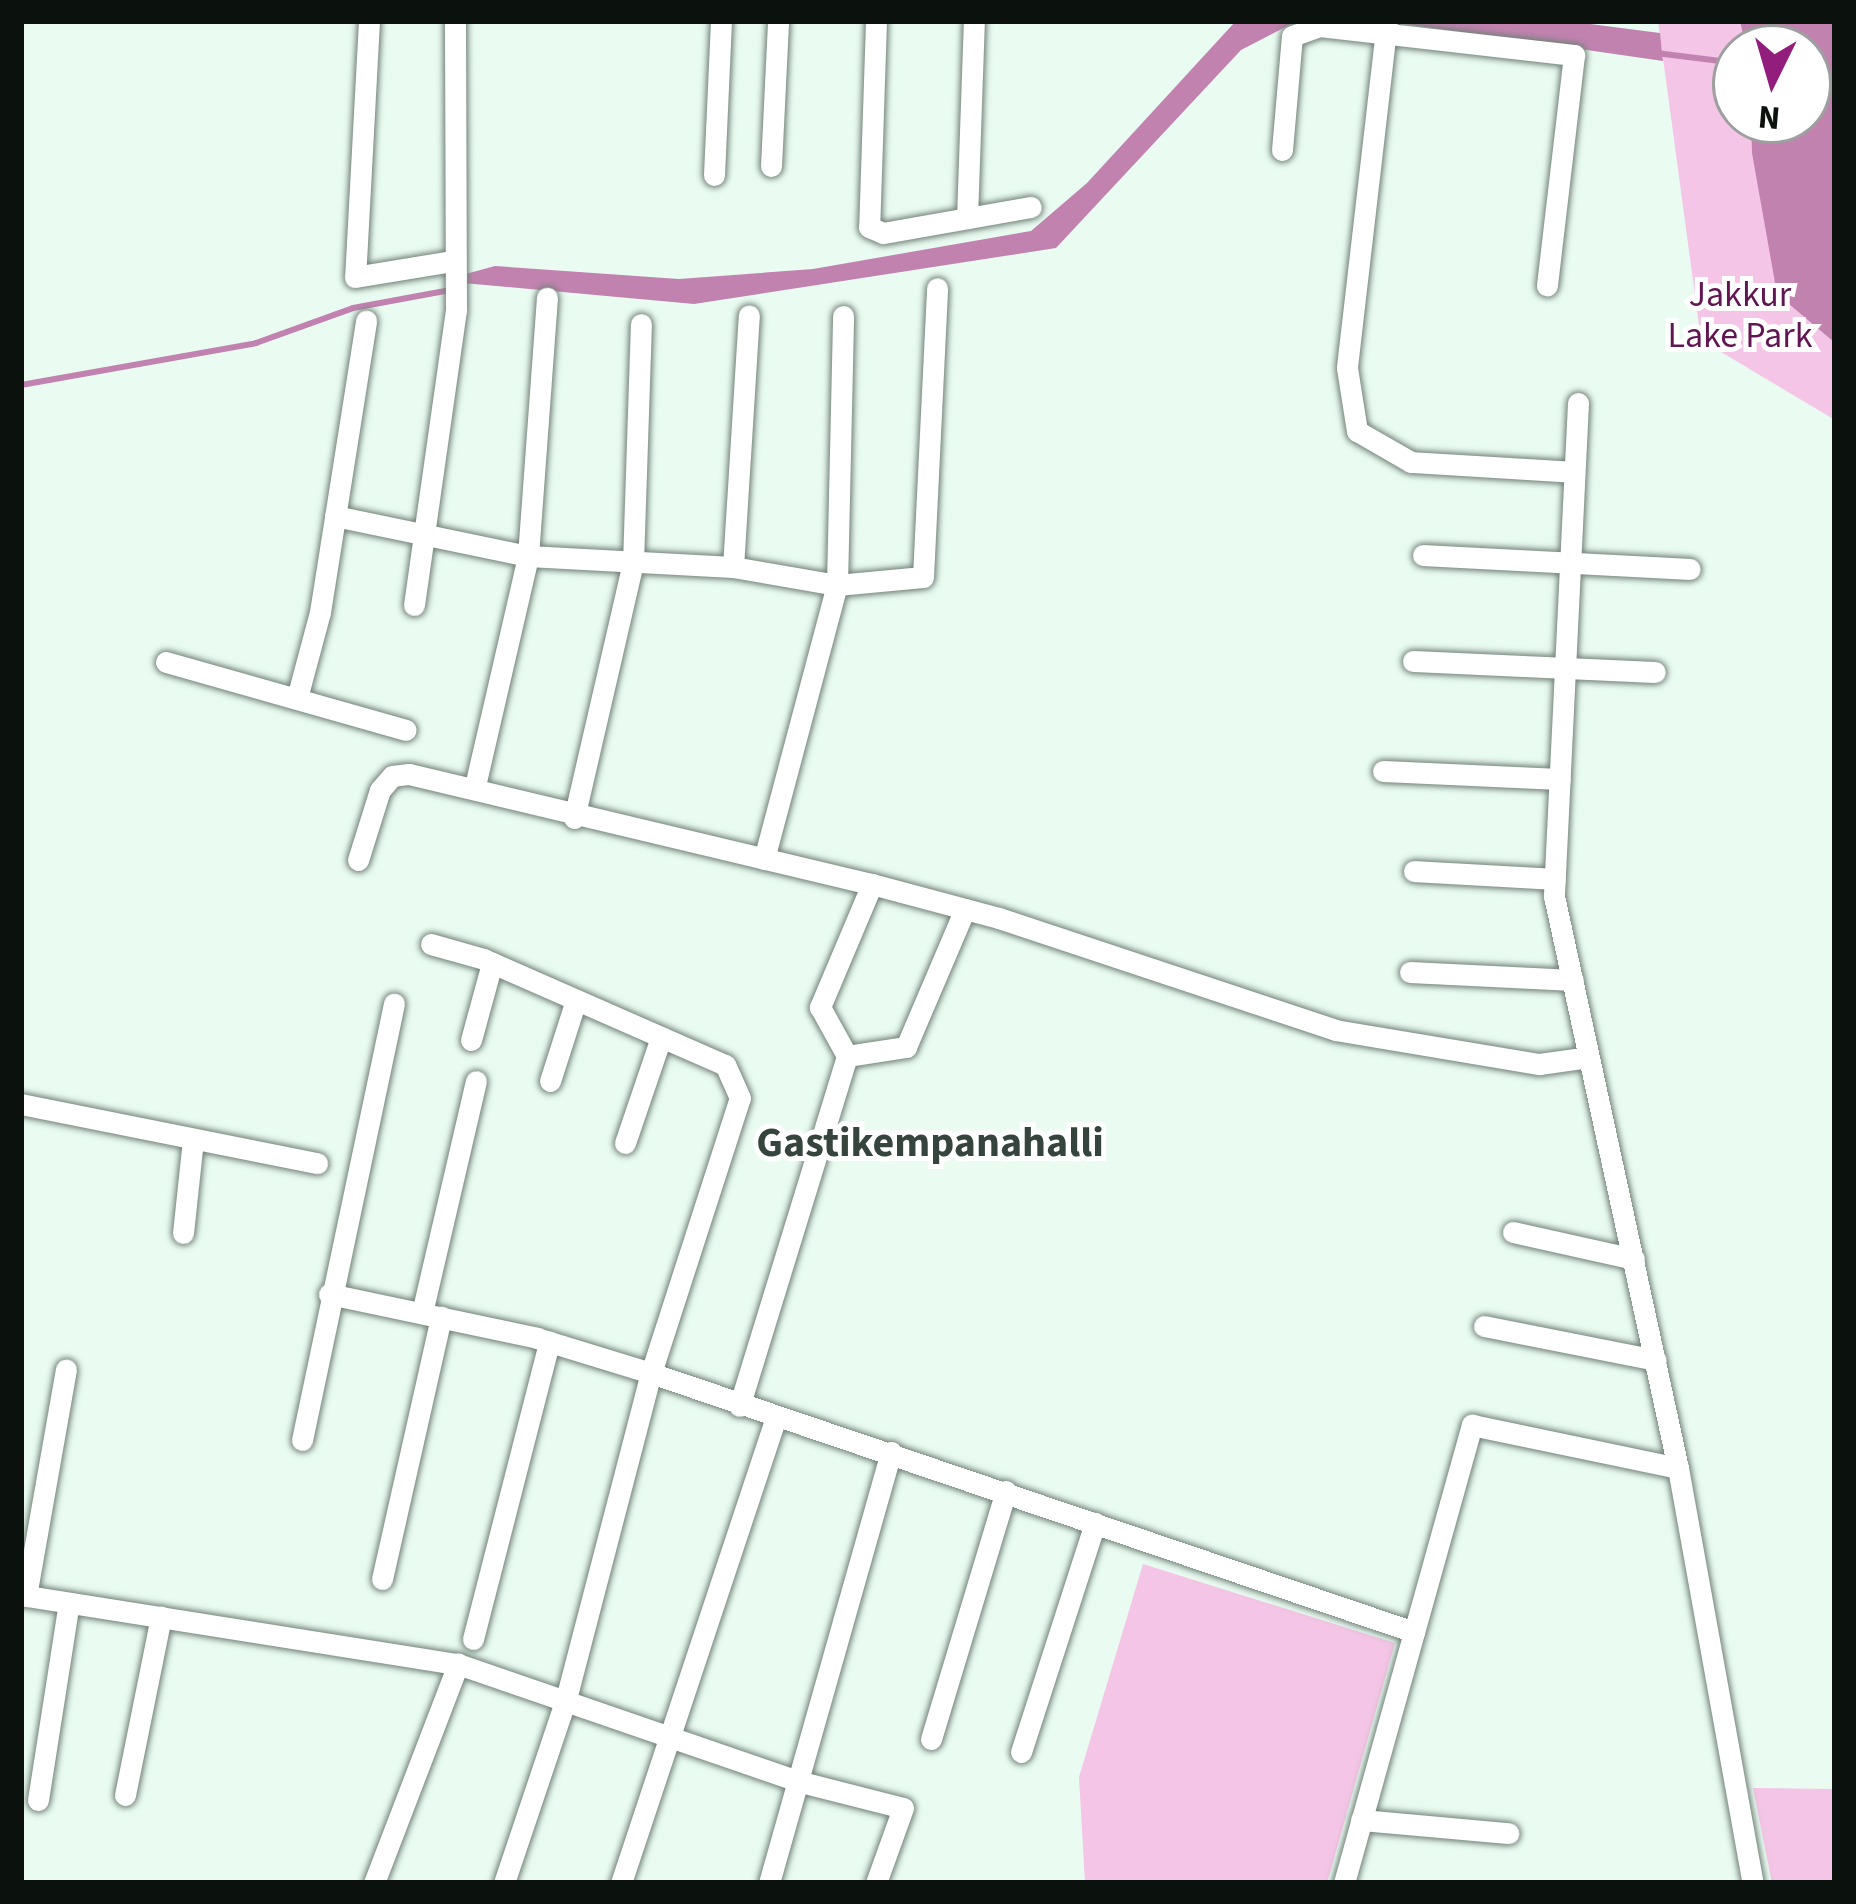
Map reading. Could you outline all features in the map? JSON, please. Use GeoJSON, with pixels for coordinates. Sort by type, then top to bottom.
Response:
{"type":"FeatureCollection","features":[{"type":"Feature","properties":{"kind":"street"},"geometry":{"type":"LineString","coordinates":[[369,21],[355,277],[452,261]]}},
{"type":"Feature","properties":{"kind":"street"},"geometry":{"type":"LineString","coordinates":[[413,605],[456,311],[452,261],[455,21]]}},
{"type":"Feature","properties":{"kind":"street"},"geometry":{"type":"LineString","coordinates":[[714,175],[721,21]]}},
{"type":"Feature","properties":{"kind":"street"},"geometry":{"type":"LineString","coordinates":[[771,166],[778,21]]}},
{"type":"Feature","properties":{"kind":"street"},"geometry":{"type":"LineString","coordinates":[[876,21],[869,227],[884,232],[1031,207]]}},
{"type":"Feature","properties":{"kind":"street"},"geometry":{"type":"LineString","coordinates":[[967,218],[974,21]]}},
{"type":"Feature","properties":{"kind":"street"},"geometry":{"type":"LineString","coordinates":[[1282,150],[1292,36],[1319,26],[1386,27],[1574,55],[1547,285]]}},
{"type":"Feature","properties":{"kind":"street"},"geometry":{"type":"LineString","coordinates":[[1386,27],[1347,368],[1357,431],[1411,462],[1574,472]]}},
{"type":"Feature","properties":{"kind":"street"},"geometry":{"type":"LineString","coordinates":[[335,516],[528,556],[733,567],[837,585],[923,577],[937,288]]}},
{"type":"Feature","properties":{"kind":"street"},"geometry":{"type":"LineString","coordinates":[[475,786],[528,556],[548,298]]}},
{"type":"Feature","properties":{"kind":"street"},"geometry":{"type":"LineString","coordinates":[[733,567],[749,316]]}},
{"type":"Feature","properties":{"kind":"street"},"geometry":{"type":"LineString","coordinates":[[764,859],[837,585],[842,316]]}},
{"type":"Feature","properties":{"kind":"street"},"geometry":{"type":"LineString","coordinates":[[297,698],[335,516],[366,321]]}},
{"type":"Feature","properties":{"kind":"street"},"geometry":{"type":"LineString","coordinates":[[574,818],[633,563],[640,324]]}},
{"type":"Feature","properties":{"kind":"street"},"geometry":{"type":"LineString","coordinates":[[1578,403],[1555,879],[1678,1468],[1753,1883]]}},
{"type":"Feature","properties":{"kind":"street"},"geometry":{"type":"LineString","coordinates":[[1423,555],[1690,568]]}},
{"type":"Feature","properties":{"kind":"street"},"geometry":{"type":"LineString","coordinates":[[1413,661],[1655,672]]}},
{"type":"Feature","properties":{"kind":"street"},"geometry":{"type":"LineString","coordinates":[[166,662],[406,730]]}},
{"type":"Feature","properties":{"kind":"street"},"geometry":{"type":"LineString","coordinates":[[1383,771],[1560,778]]}},
{"type":"Feature","properties":{"kind":"street"},"geometry":{"type":"LineString","coordinates":[[358,860],[392,776],[475,786],[574,818],[646,825],[964,909],[1335,1030],[1540,1064],[1589,1057]]}},
{"type":"Feature","properties":{"kind":"street"},"geometry":{"type":"LineString","coordinates":[[1414,871],[1555,879]]}},
{"type":"Feature","properties":{"kind":"street"},"geometry":{"type":"LineString","coordinates":[[739,1406],[847,1056],[820,1007],[872,884]]}},
{"type":"Feature","properties":{"kind":"street"},"geometry":{"type":"LineString","coordinates":[[847,1056],[906,1047],[964,909]]}},
{"type":"Feature","properties":{"kind":"street"},"geometry":{"type":"LineString","coordinates":[[431,944],[493,963],[725,1065],[740,1098],[651,1373],[566,1699],[505,1883]]}},
{"type":"Feature","properties":{"kind":"street"},"geometry":{"type":"LineString","coordinates":[[471,1040],[493,963]]}},
{"type":"Feature","properties":{"kind":"street"},"geometry":{"type":"LineString","coordinates":[[1410,972],[1573,980]]}},
{"type":"Feature","properties":{"kind":"street"},"geometry":{"type":"LineString","coordinates":[[550,1081],[576,1000]]}},
{"type":"Feature","properties":{"kind":"street"},"geometry":{"type":"LineString","coordinates":[[302,1440],[329,1294],[394,1004]]}},
{"type":"Feature","properties":{"kind":"street"},"geometry":{"type":"LineString","coordinates":[[625,1143],[661,1036]]}},
{"type":"Feature","properties":{"kind":"street"},"geometry":{"type":"LineString","coordinates":[[382,1579],[476,1081]]}},
{"type":"Feature","properties":{"kind":"street"},"geometry":{"type":"LineString","coordinates":[[21,1104],[317,1163]]}},
{"type":"Feature","properties":{"kind":"street"},"geometry":{"type":"LineString","coordinates":[[183,1234],[194,1140]]}},
{"type":"Feature","properties":{"kind":"street"},"geometry":{"type":"LineString","coordinates":[[1513,1232],[1634,1258]]}},
{"type":"Feature","properties":{"kind":"street"},"geometry":{"type":"LineString","coordinates":[[329,1294],[549,1342],[651,1373],[775,1420],[891,1452],[1414,1632]]}},
{"type":"Feature","properties":{"kind":"street"},"geometry":{"type":"LineString","coordinates":[[1484,1326],[1656,1360]]}},
{"type":"Feature","properties":{"kind":"street"},"geometry":{"type":"LineString","coordinates":[[473,1639],[549,1342]]}},
{"type":"Feature","properties":{"kind":"street"},"geometry":{"type":"LineString","coordinates":[[66,1370],[24,1595],[458,1664],[674,1734],[801,1782],[903,1808],[876,1883]]}},
{"type":"Feature","properties":{"kind":"street"},"geometry":{"type":"LineString","coordinates":[[622,1883],[775,1420]]}},
{"type":"Feature","properties":{"kind":"street"},"geometry":{"type":"LineString","coordinates":[[1344,1883],[1472,1425],[1678,1468]]}},
{"type":"Feature","properties":{"kind":"street"},"geometry":{"type":"LineString","coordinates":[[769,1883],[891,1452]]}},
{"type":"Feature","properties":{"kind":"street"},"geometry":{"type":"LineString","coordinates":[[931,1739],[1006,1491]]}},
{"type":"Feature","properties":{"kind":"street"},"geometry":{"type":"LineString","coordinates":[[1022,1752],[1095,1523]]}},
{"type":"Feature","properties":{"kind":"street"},"geometry":{"type":"LineString","coordinates":[[38,1800],[69,1603]]}},
{"type":"Feature","properties":{"kind":"street"},"geometry":{"type":"LineString","coordinates":[[125,1795],[161,1617]]}},
{"type":"Feature","properties":{"kind":"street"},"geometry":{"type":"LineString","coordinates":[[374,1883],[458,1664]]}},
{"type":"Feature","properties":{"kind":"street"},"geometry":{"type":"LineString","coordinates":[[1361,1820],[1508,1833]]}},
{"type":"Feature","properties":{"kind":"green space","name":"Jakkur Lake Park"},"geometry":{"type":"Polygon","coordinates":[[[1658,21],[1740,21],[1712,24],[1712,144],[1755,144],[1777,294],[1835,343],[1835,420],[1701,340],[1658,21]]]}},
{"type":"Feature","properties":{"kind":"green space"},"geometry":{"type":"Polygon","coordinates":[[[1143,1564],[1395,1643],[1327,1883],[1085,1883],[1079,1777],[1143,1564]]]}},
{"type":"Feature","properties":{"kind":"green space"},"geometry":{"type":"Polygon","coordinates":[[[1753,1788],[1835,1789],[1835,1883],[1772,1883],[1753,1788]]]}},
{"type":"Feature","properties":{"kind":"shaded area"},"geometry":{"type":"Polygon","coordinates":[[[1297,21],[1241,50],[1056,248],[694,304],[463,283],[462,275],[495,266],[679,279],[813,269],[1031,231],[1087,183],[1235,22],[1297,21]]]}},
{"type":"Feature","properties":{"kind":"shaded area"},"geometry":{"type":"Polygon","coordinates":[[[1567,21],[1660,33],[1663,61],[1398,23],[1567,21]]]}},
{"type":"Feature","properties":{"kind":"shaded area"},"geometry":{"type":"Polygon","coordinates":[[[1835,21],[1835,343],[1777,294],[1752,144],[1832,144],[1832,24],[1741,24],[1835,21]]]}},
{"type":"Feature","properties":{"kind":"waterway"},"geometry":{"type":"LineString","coordinates":[[1656,53],[1712,60]]}},
{"type":"Feature","properties":{"kind":"waterway"},"geometry":{"type":"LineString","coordinates":[[21,385],[256,343],[353,308],[450,290]]}},
{"type":"Feature","properties":{"kind":"district","name":"Gastikempanahalli"},"geometry":{"type":"Point","coordinates":[930,1143]}}]}
